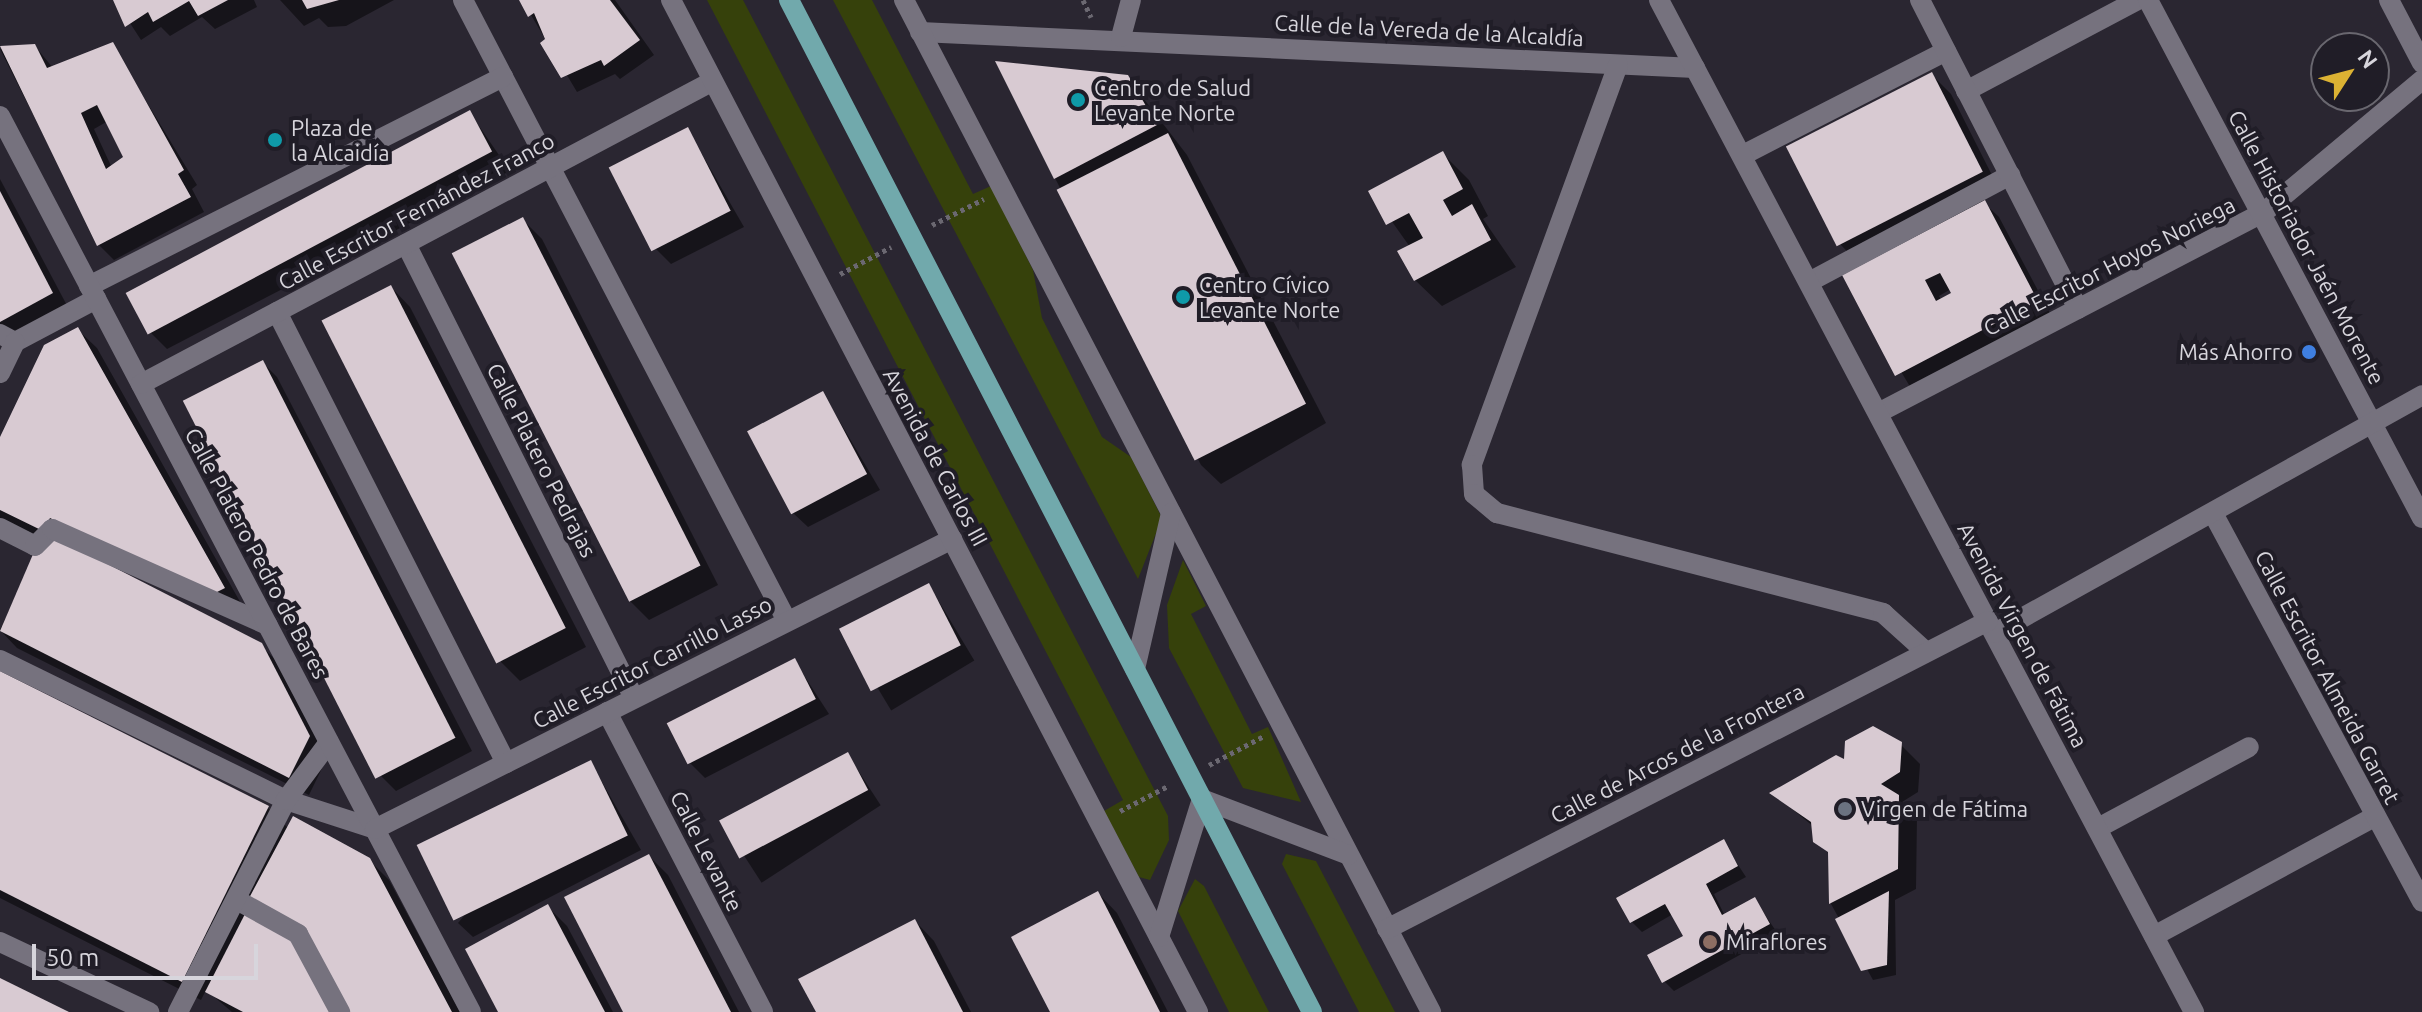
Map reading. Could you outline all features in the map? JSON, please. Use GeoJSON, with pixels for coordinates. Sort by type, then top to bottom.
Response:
{"type":"FeatureCollection","features":[{"type":"Feature","properties":{"kind":"main road"},"geometry":{"type":"LineString","coordinates":[[789,0],[1312,1012]]}},
{"type":"Feature","properties":{"kind":"street"},"geometry":{"type":"LineString","coordinates":[[463,0],[787,621]]}},
{"type":"Feature","properties":{"kind":"street","name":"Avenida de Carlos III"},"geometry":{"type":"LineString","coordinates":[[671,0],[1198,1012]]}},
{"type":"Feature","properties":{"kind":"street"},"geometry":{"type":"LineString","coordinates":[[904,0],[1431,1012]]}},
{"type":"Feature","properties":{"kind":"street"},"geometry":{"type":"LineString","coordinates":[[1121,37],[1131,0]]}},
{"type":"Feature","properties":{"kind":"street","name":"Avenida Virgen de Fátima"},"geometry":{"type":"LineString","coordinates":[[1659,0],[2194,1012]]}},
{"type":"Feature","properties":{"kind":"street"},"geometry":{"type":"LineString","coordinates":[[1920,0],[2078,309]]}},
{"type":"Feature","properties":{"kind":"street"},"geometry":{"type":"LineString","coordinates":[[1966,91],[2138,0]]}},
{"type":"Feature","properties":{"kind":"street","name":"Calle Historiador Jaén Morente"},"geometry":{"type":"LineString","coordinates":[[2148,0],[2422,518]]}},
{"type":"Feature","properties":{"kind":"street"},"geometry":{"type":"LineString","coordinates":[[2389,0],[2422,63]]}},
{"type":"Feature","properties":{"kind":"street","name":"Calle de la Vereda de la Alcaldía"},"geometry":{"type":"LineString","coordinates":[[920,32],[1121,37],[1695,68]]}},
{"type":"Feature","properties":{"kind":"street"},"geometry":{"type":"LineString","coordinates":[[1743,155],[1946,51]]}},
{"type":"Feature","properties":{"kind":"street"},"geometry":{"type":"LineString","coordinates":[[1618,65],[1472,465],[1474,494],[1497,513],[1883,613],[1926,652]]}},
{"type":"Feature","properties":{"kind":"street"},"geometry":{"type":"LineString","coordinates":[[0,373],[8,338],[503,77]]}},
{"type":"Feature","properties":{"kind":"street","name":"Calle Escritor Hoyos Noriega"},"geometry":{"type":"LineString","coordinates":[[1878,413],[2263,213],[2422,80]]}},
{"type":"Feature","properties":{"kind":"street","name":"Calle Escritor Fernández Franco"},"geometry":{"type":"LineString","coordinates":[[141,384],[713,81]]}},
{"type":"Feature","properties":{"kind":"street","name":"Calle Platero Pedro de Bares"},"geometry":{"type":"LineString","coordinates":[[0,116],[471,1012]]}},
{"type":"Feature","properties":{"kind":"street"},"geometry":{"type":"LineString","coordinates":[[1809,282],[2010,175]]}},
{"type":"Feature","properties":{"kind":"street","name":"Calle Platero Pedrajas"},"geometry":{"type":"LineString","coordinates":[[406,244],[634,698]]}},
{"type":"Feature","properties":{"kind":"street"},"geometry":{"type":"LineString","coordinates":[[277,312],[506,763]]}},
{"type":"Feature","properties":{"kind":"street","name":"Calle de Arcos de la Frontera"},"geometry":{"type":"LineString","coordinates":[[1387,929],[1926,652],[1992,627],[2215,517],[2422,395]]}},
{"type":"Feature","properties":{"kind":"street"},"geometry":{"type":"LineString","coordinates":[[1135,669],[1171,513]]}},
{"type":"Feature","properties":{"kind":"street","name":"Calle Escritor Almeida Garret"},"geometry":{"type":"LineString","coordinates":[[2215,517],[2422,902]]}},
{"type":"Feature","properties":{"kind":"street"},"geometry":{"type":"LineString","coordinates":[[0,528],[35,546],[52,529],[268,625]]}},
{"type":"Feature","properties":{"kind":"street","name":"Calle Escritor Carrillo Lasso"},"geometry":{"type":"LineString","coordinates":[[375,829],[952,539]]}},
{"type":"Feature","properties":{"kind":"street"},"geometry":{"type":"LineString","coordinates":[[0,660],[286,800],[375,829]]}},
{"type":"Feature","properties":{"kind":"street","name":"Calle Levante"},"geometry":{"type":"LineString","coordinates":[[607,712],[763,1012]]}},
{"type":"Feature","properties":{"kind":"street"},"geometry":{"type":"LineString","coordinates":[[178,1012],[286,800],[329,742]]}},
{"type":"Feature","properties":{"kind":"street"},"geometry":{"type":"LineString","coordinates":[[2098,828],[2249,747]]}},
{"type":"Feature","properties":{"kind":"street"},"geometry":{"type":"LineString","coordinates":[[1159,937],[1202,799],[1349,855]]}},
{"type":"Feature","properties":{"kind":"street"},"geometry":{"type":"LineString","coordinates":[[2154,936],[2376,816]]}},
{"type":"Feature","properties":{"kind":"street"},"geometry":{"type":"LineString","coordinates":[[237,900],[298,934],[340,1012]]}},
{"type":"Feature","properties":{"kind":"street"},"geometry":{"type":"LineString","coordinates":[[0,942],[149,1012]]}},
{"type":"Feature","properties":{"kind":"green space"},"geometry":{"type":"Polygon","coordinates":[[[707,0],[743,0],[1168,816],[1169,840],[1150,880],[1139,877],[1104,811],[1123,800],[707,0]]]}},
{"type":"Feature","properties":{"kind":"green space"},"geometry":{"type":"Polygon","coordinates":[[[833,0],[872,0],[973,194],[991,186],[1033,270],[1042,318],[1102,437],[1131,457],[1162,518],[1138,579],[833,0]]]}},
{"type":"Feature","properties":{"kind":"green space"},"geometry":{"type":"Polygon","coordinates":[[[1183,560],[1206,606],[1191,614],[1252,734],[1268,727],[1301,802],[1243,788],[1169,648],[1167,605],[1183,560]]]}},
{"type":"Feature","properties":{"kind":"green space"},"geometry":{"type":"Polygon","coordinates":[[[1286,854],[1316,861],[1395,1012],[1359,1012],[1282,864],[1286,854]]]}},
{"type":"Feature","properties":{"kind":"green space"},"geometry":{"type":"Polygon","coordinates":[[[1195,879],[1204,886],[1269,1012],[1229,1012],[1178,911],[1195,879]]]}},
{"type":"Feature","properties":{"kind":"building"},"geometry":{"type":"Polygon","coordinates":[[[113,0],[228,0],[198,16],[189,1],[153,22],[148,12],[125,27],[113,0]]]}},
{"type":"Feature","properties":{"kind":"building"},"geometry":{"type":"Polygon","coordinates":[[[302,0],[339,0],[307,9],[302,0]]]}},
{"type":"Feature","properties":{"kind":"building"},"geometry":{"type":"Polygon","coordinates":[[[519,0],[610,0],[640,40],[604,66],[601,60],[561,78],[540,43],[545,39],[534,13],[528,17],[519,0]]]}},
{"type":"Feature","properties":{"kind":"building"},"geometry":{"type":"Polygon","coordinates":[[[113,42],[184,170],[178,174],[191,197],[97,246],[0,46],[35,44],[47,68],[113,42]],[[97,105],[81,113],[106,169],[123,157],[97,105]]]}},
{"type":"Feature","properties":{"kind":"building","name":"Centro de Salud Levante Norte"},"geometry":{"type":"Polygon","coordinates":[[[995,61],[1128,75],[1157,125],[1054,179],[995,61]]]}},
{"type":"Feature","properties":{"kind":"building"},"geometry":{"type":"Polygon","coordinates":[[[1932,72],[1983,172],[1837,246],[1786,146],[1932,72]]]}},
{"type":"Feature","properties":{"kind":"building"},"geometry":{"type":"Polygon","coordinates":[[[470,110],[492,151],[148,335],[126,293],[470,110]]]}},
{"type":"Feature","properties":{"kind":"building"},"geometry":{"type":"Polygon","coordinates":[[[688,127],[731,211],[651,251],[609,167],[688,127]]]}},
{"type":"Feature","properties":{"kind":"building","name":"Centro Cívico Levante Norte"},"geometry":{"type":"Polygon","coordinates":[[[1168,133],[1306,404],[1195,461],[1057,190],[1168,133]]]}},
{"type":"Feature","properties":{"kind":"building"},"geometry":{"type":"Polygon","coordinates":[[[1443,151],[1463,189],[1443,200],[1452,216],[1472,204],[1491,240],[1414,281],[1397,251],[1423,238],[1409,213],[1386,225],[1368,191],[1443,151]]]}},
{"type":"Feature","properties":{"kind":"building"},"geometry":{"type":"Polygon","coordinates":[[[0,191],[53,293],[0,322],[0,191]]]}},
{"type":"Feature","properties":{"kind":"building"},"geometry":{"type":"Polygon","coordinates":[[[1985,200],[2038,301],[1895,376],[1842,275],[1985,200]],[[1940,273],[1925,280],[1936,301],[1951,293],[1940,273]]]}},
{"type":"Feature","properties":{"kind":"building"},"geometry":{"type":"Polygon","coordinates":[[[523,217],[701,565],[629,602],[452,253],[523,217]]]}},
{"type":"Feature","properties":{"kind":"building"},"geometry":{"type":"Polygon","coordinates":[[[391,285],[566,628],[496,663],[322,320],[391,285]]]}},
{"type":"Feature","properties":{"kind":"building"},"geometry":{"type":"Polygon","coordinates":[[[78,327],[225,588],[209,596],[50,518],[43,531],[0,510],[0,437],[44,345],[78,327]]]}},
{"type":"Feature","properties":{"kind":"building"},"geometry":{"type":"Polygon","coordinates":[[[263,360],[455,738],[375,779],[183,401],[263,360]]]}},
{"type":"Feature","properties":{"kind":"building"},"geometry":{"type":"Polygon","coordinates":[[[823,391],[867,474],[791,514],[747,431],[823,391]]]}},
{"type":"Feature","properties":{"kind":"building"},"geometry":{"type":"Polygon","coordinates":[[[43,531],[262,643],[310,736],[289,778],[0,631],[43,531]]]}},
{"type":"Feature","properties":{"kind":"building"},"geometry":{"type":"Polygon","coordinates":[[[929,583],[961,645],[871,691],[839,629],[929,583]]]}},
{"type":"Feature","properties":{"kind":"building"},"geometry":{"type":"Polygon","coordinates":[[[795,658],[816,699],[688,764],[667,723],[795,658]]]}},
{"type":"Feature","properties":{"kind":"building"},"geometry":{"type":"Polygon","coordinates":[[[0,671],[269,806],[182,982],[0,890],[0,671]]]}},
{"type":"Feature","properties":{"kind":"building","name":"Virgen de Fátima"},"geometry":{"type":"Polygon","coordinates":[[[1873,726],[1902,742],[1900,772],[1881,784],[1899,795],[1898,869],[1829,904],[1828,852],[1813,842],[1811,822],[1769,793],[1836,755],[1844,759],[1845,741],[1873,726]]]}},
{"type":"Feature","properties":{"kind":"building"},"geometry":{"type":"Polygon","coordinates":[[[848,752],[868,790],[739,859],[719,821],[848,752]]]}},
{"type":"Feature","properties":{"kind":"building"},"geometry":{"type":"Polygon","coordinates":[[[591,760],[628,835],[453,921],[417,845],[591,760]]]}},
{"type":"Feature","properties":{"kind":"building"},"geometry":{"type":"Polygon","coordinates":[[[293,816],[370,858],[452,1012],[348,1012],[305,931],[248,900],[293,816]]]}},
{"type":"Feature","properties":{"kind":"building"},"geometry":{"type":"Polygon","coordinates":[[[1724,839],[1738,866],[1706,884],[1722,915],[1755,897],[1770,924],[1662,983],[1647,955],[1683,936],[1665,904],[1630,923],[1616,898],[1724,839]]]}},
{"type":"Feature","properties":{"kind":"building"},"geometry":{"type":"Polygon","coordinates":[[[649,854],[731,1012],[623,1012],[564,897],[649,854]]]}},
{"type":"Feature","properties":{"kind":"building"},"geometry":{"type":"Polygon","coordinates":[[[1098,891],[1160,1012],[1050,1012],[1011,937],[1098,891]]]}},
{"type":"Feature","properties":{"kind":"building"},"geometry":{"type":"Polygon","coordinates":[[[1889,891],[1887,965],[1861,971],[1835,919],[1889,891]]]}},
{"type":"Feature","properties":{"kind":"building"},"geometry":{"type":"Polygon","coordinates":[[[548,904],[605,1012],[498,1012],[465,949],[548,904]]]}},
{"type":"Feature","properties":{"kind":"building"},"geometry":{"type":"Polygon","coordinates":[[[246,912],[294,937],[335,1012],[243,1012],[205,992],[246,912]]]}},
{"type":"Feature","properties":{"kind":"building"},"geometry":{"type":"Polygon","coordinates":[[[915,919],[963,1012],[816,1012],[798,979],[915,919]]]}},
{"type":"Feature","properties":{"kind":"building"},"geometry":{"type":"Polygon","coordinates":[[[0,978],[69,1012],[0,1012],[0,978]]]}},
{"type":"Feature","properties":{"kind":"place","name":"Centro de Salud Levante Norte"},"geometry":{"type":"Point","coordinates":[1078,100]}},
{"type":"Feature","properties":{"kind":"place","name":"Plaza de la Alcaidía"},"geometry":{"type":"Point","coordinates":[275,140]}},
{"type":"Feature","properties":{"kind":"place","name":"Centro Cívico Levante Norte"},"geometry":{"type":"Point","coordinates":[1183,297]}},
{"type":"Feature","properties":{"kind":"place","name":"Más Ahorro"},"geometry":{"type":"Point","coordinates":[2309,352]}},
{"type":"Feature","properties":{"kind":"place","name":"Virgen de Fátima"},"geometry":{"type":"Point","coordinates":[1845,809]}},
{"type":"Feature","properties":{"kind":"place","name":"Miraflores"},"geometry":{"type":"Point","coordinates":[1710,942]}}]}
